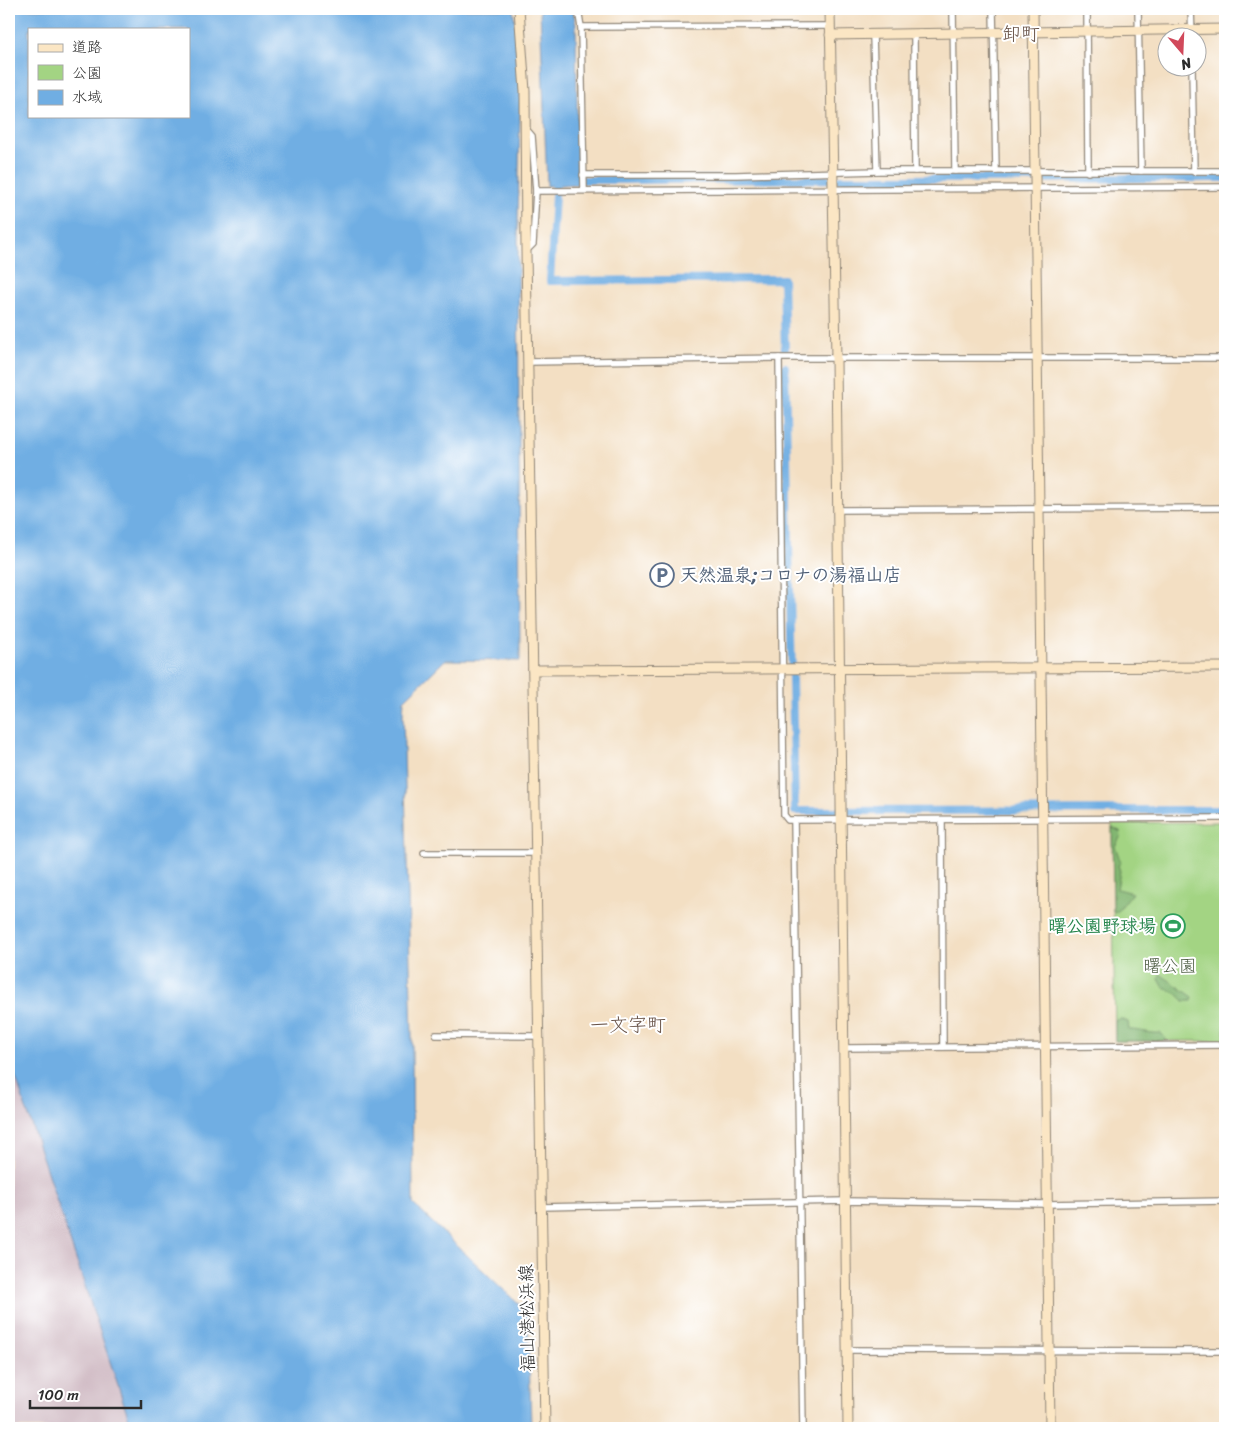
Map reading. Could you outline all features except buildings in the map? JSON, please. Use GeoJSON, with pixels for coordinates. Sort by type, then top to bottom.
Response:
{"type":"FeatureCollection","features":[{"type":"Feature","properties":{"kind":"street","name":"福山港松浜線"},"geometry":{"type":"LineString","coordinates":[[519,9],[523,38],[526,129],[526,251],[545,1428]]}},
{"type":"Feature","properties":{"kind":"street"},"geometry":{"type":"LineString","coordinates":[[578,9],[582,27],[583,188]]}},
{"type":"Feature","properties":{"kind":"street"},"geometry":{"type":"LineString","coordinates":[[830,9],[842,814],[848,1428]]}},
{"type":"Feature","properties":{"kind":"street"},"geometry":{"type":"LineString","coordinates":[[953,9],[955,171]]}},
{"type":"Feature","properties":{"kind":"street"},"geometry":{"type":"LineString","coordinates":[[993,9],[996,172]]}},
{"type":"Feature","properties":{"kind":"street"},"geometry":{"type":"LineString","coordinates":[[1033,9],[1050,1428]]}},
{"type":"Feature","properties":{"kind":"street"},"geometry":{"type":"LineString","coordinates":[[1086,9],[1088,172]]}},
{"type":"Feature","properties":{"kind":"street"},"geometry":{"type":"LineString","coordinates":[[1138,9],[1141,171]]}},
{"type":"Feature","properties":{"kind":"street"},"geometry":{"type":"LineString","coordinates":[[1191,9],[1192,28]]}},
{"type":"Feature","properties":{"kind":"street"},"geometry":{"type":"LineString","coordinates":[[582,27],[830,30],[873,34],[1156,32]]}},
{"type":"Feature","properties":{"kind":"street"},"geometry":{"type":"LineString","coordinates":[[1206,32],[1225,29]]}},
{"type":"Feature","properties":{"kind":"street"},"geometry":{"type":"LineString","coordinates":[[914,33],[915,171]]}},
{"type":"Feature","properties":{"kind":"street"},"geometry":{"type":"LineString","coordinates":[[873,34],[877,171]]}},
{"type":"Feature","properties":{"kind":"street"},"geometry":{"type":"LineString","coordinates":[[1192,78],[1194,172]]}},
{"type":"Feature","properties":{"kind":"street"},"geometry":{"type":"LineString","coordinates":[[526,129],[532,136],[536,191],[533,244],[526,251]]}},
{"type":"Feature","properties":{"kind":"street"},"geometry":{"type":"LineString","coordinates":[[583,177],[955,171],[996,172],[1036,180],[1088,172],[1225,171]]}},
{"type":"Feature","properties":{"kind":"street"},"geometry":{"type":"LineString","coordinates":[[536,191],[564,191],[583,188],[833,188],[1036,180],[1225,187]]}},
{"type":"Feature","properties":{"kind":"street"},"geometry":{"type":"LineString","coordinates":[[528,362],[779,358],[1036,360],[1225,358]]}},
{"type":"Feature","properties":{"kind":"street"},"geometry":{"type":"LineString","coordinates":[[779,358],[784,669],[784,815],[788,820],[842,814],[942,820],[1043,813],[1225,818]]}},
{"type":"Feature","properties":{"kind":"street"},"geometry":{"type":"LineString","coordinates":[[837,510],[1225,508]]}},
{"type":"Feature","properties":{"kind":"street"},"geometry":{"type":"LineString","coordinates":[[533,670],[1225,667]]}},
{"type":"Feature","properties":{"kind":"street"},"geometry":{"type":"LineString","coordinates":[[794,820],[802,1428]]}},
{"type":"Feature","properties":{"kind":"street"},"geometry":{"type":"LineString","coordinates":[[942,820],[944,1048]]}},
{"type":"Feature","properties":{"kind":"street"},"geometry":{"type":"LineString","coordinates":[[424,853],[535,853]]}},
{"type":"Feature","properties":{"kind":"street"},"geometry":{"type":"LineString","coordinates":[[436,1035],[538,1036]]}},
{"type":"Feature","properties":{"kind":"street"},"geometry":{"type":"LineString","coordinates":[[844,1048],[1225,1045]]}},
{"type":"Feature","properties":{"kind":"street"},"geometry":{"type":"LineString","coordinates":[[541,1207],[845,1201],[1046,1204],[1225,1201]]}},
{"type":"Feature","properties":{"kind":"street"},"geometry":{"type":"LineString","coordinates":[[847,1350],[1225,1351]]}},
{"type":"Feature","properties":{"kind":"shaded area"},"geometry":{"type":"Polygon","coordinates":[[[9,1058],[95,1314],[132,1428],[9,1428],[9,1058]]]}},
{"type":"Feature","properties":{"kind":"green space","name":"曙公園"},"geometry":{"type":"Polygon","coordinates":[[[1225,822],[1225,1041],[1115,1041],[1112,823],[1225,822]]]}},
{"type":"Feature","properties":{"kind":"green space"},"geometry":{"type":"Polygon","coordinates":[[[1112,828],[1120,831],[1121,836],[1115,846],[1121,863],[1118,865],[1120,871],[1117,889],[1132,893],[1117,912],[1113,911],[1112,828]]]}},
{"type":"Feature","properties":{"kind":"green space"},"geometry":{"type":"Polygon","coordinates":[[[1160,974],[1193,997],[1192,1001],[1184,1001],[1176,993],[1164,988],[1159,979],[1160,974]]]}},
{"type":"Feature","properties":{"kind":"green space"},"geometry":{"type":"Polygon","coordinates":[[[1121,1019],[1128,1022],[1129,1030],[1161,1033],[1165,1041],[1115,1041],[1115,1021],[1121,1019]]]}},
{"type":"Feature","properties":{"kind":"water"},"geometry":{"type":"Polygon","coordinates":[[[9,9],[513,9],[521,60],[518,223],[520,661],[445,660],[404,700],[403,714],[412,1036],[413,1204],[528,1313],[531,1428],[132,1428],[9,1057],[9,9]]]}},
{"type":"Feature","properties":{"kind":"water"},"geometry":{"type":"Polygon","coordinates":[[[540,9],[573,9],[576,25],[578,184],[547,186],[540,9]]]}},
{"type":"Feature","properties":{"kind":"waterway"},"geometry":{"type":"LineString","coordinates":[[570,180],[1225,178]]}},
{"type":"Feature","properties":{"kind":"waterway"},"geometry":{"type":"LineString","coordinates":[[556,179],[550,281],[783,279],[785,351]]}},
{"type":"Feature","properties":{"kind":"waterway"},"geometry":{"type":"LineString","coordinates":[[785,367],[795,811],[1225,810]]}},
{"type":"Feature","properties":{"kind":"place","name":"天然温泉;コロナの湯福山店"},"geometry":{"type":"Point","coordinates":[662,575]}},
{"type":"Feature","properties":{"kind":"place","name":"曙公園野球場"},"geometry":{"type":"Point","coordinates":[1173,926]}},
{"type":"Feature","properties":{"kind":"district","name":"卸町"},"geometry":{"type":"Point","coordinates":[1021,33]}},
{"type":"Feature","properties":{"kind":"district","name":"一文字町"},"geometry":{"type":"Point","coordinates":[628,1024]}}]}
